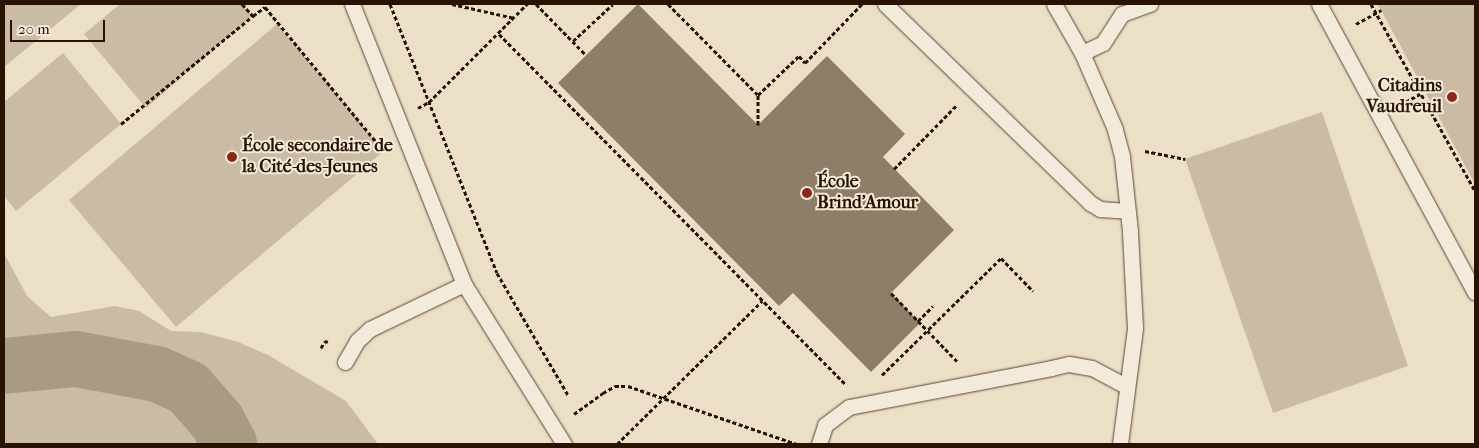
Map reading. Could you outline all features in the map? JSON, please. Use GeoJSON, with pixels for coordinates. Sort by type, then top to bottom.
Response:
{"type":"FeatureCollection","features":[{"type":"Feature","properties":{"kind":"lane"},"geometry":{"type":"LineString","coordinates":[[352,4],[464,284],[564,444]]}},
{"type":"Feature","properties":{"kind":"lane"},"geometry":{"type":"LineString","coordinates":[[885,4],[1090,203],[1100,209],[1127,211]]}},
{"type":"Feature","properties":{"kind":"lane"},"geometry":{"type":"LineString","coordinates":[[1054,4],[1082,53],[1115,129],[1122,156],[1135,328],[1120,444]]}},
{"type":"Feature","properties":{"kind":"lane"},"geometry":{"type":"LineString","coordinates":[[1082,53],[1103,43],[1122,14],[1150,4]]}},
{"type":"Feature","properties":{"kind":"lane"},"geometry":{"type":"LineString","coordinates":[[1319,4],[1475,293]]}},
{"type":"Feature","properties":{"kind":"lane"},"geometry":{"type":"LineString","coordinates":[[346,362],[357,341],[370,329],[464,284]]}},
{"type":"Feature","properties":{"kind":"lane"},"geometry":{"type":"LineString","coordinates":[[820,444],[825,425],[850,407],[1068,364],[1092,368],[1126,386]]}},
{"type":"Feature","properties":{"kind":"path"},"geometry":{"type":"LineString","coordinates":[[242,4],[253,16]]}},
{"type":"Feature","properties":{"kind":"path"},"geometry":{"type":"LineString","coordinates":[[390,4],[497,273],[568,395]]}},
{"type":"Feature","properties":{"kind":"path"},"geometry":{"type":"LineString","coordinates":[[452,4],[515,18]]}},
{"type":"Feature","properties":{"kind":"path"},"geometry":{"type":"LineString","coordinates":[[429,102],[515,18],[526,4]]}},
{"type":"Feature","properties":{"kind":"path"},"geometry":{"type":"LineString","coordinates":[[536,4],[586,55]]}},
{"type":"Feature","properties":{"kind":"path"},"geometry":{"type":"LineString","coordinates":[[572,42],[613,4]]}},
{"type":"Feature","properties":{"kind":"path"},"geometry":{"type":"LineString","coordinates":[[668,4],[758,95],[758,125]]}},
{"type":"Feature","properties":{"kind":"path"},"geometry":{"type":"LineString","coordinates":[[758,95],[799,56],[806,63],[862,4]]}},
{"type":"Feature","properties":{"kind":"path"},"geometry":{"type":"LineString","coordinates":[[1371,4],[1420,94]]}},
{"type":"Feature","properties":{"kind":"path"},"geometry":{"type":"LineString","coordinates":[[121,124],[265,7],[384,151],[406,142]]}},
{"type":"Feature","properties":{"kind":"path"},"geometry":{"type":"LineString","coordinates":[[1351,26],[1381,10]]}},
{"type":"Feature","properties":{"kind":"path"},"geometry":{"type":"LineString","coordinates":[[499,34],[848,386]]}},
{"type":"Feature","properties":{"kind":"path"},"geometry":{"type":"LineString","coordinates":[[1395,108],[1423,92],[1475,191]]}},
{"type":"Feature","properties":{"kind":"path"},"geometry":{"type":"LineString","coordinates":[[894,169],[944,119]]}},
{"type":"Feature","properties":{"kind":"path"},"geometry":{"type":"LineString","coordinates":[[1139,150],[1185,159]]}},
{"type":"Feature","properties":{"kind":"path"},"geometry":{"type":"LineString","coordinates":[[874,383],[1001,258],[1033,292]]}},
{"type":"Feature","properties":{"kind":"path"},"geometry":{"type":"LineString","coordinates":[[891,293],[927,330]]}},
{"type":"Feature","properties":{"kind":"path"},"geometry":{"type":"LineString","coordinates":[[617,444],[662,397],[762,301]]}},
{"type":"Feature","properties":{"kind":"path"},"geometry":{"type":"LineString","coordinates":[[918,320],[933,306]]}},
{"type":"Feature","properties":{"kind":"path"},"geometry":{"type":"LineString","coordinates":[[577,410],[615,386],[628,386],[797,444]]}},
{"type":"Feature","properties":{"kind":"shaded area"},"geometry":{"type":"Polygon","coordinates":[[[4,4],[81,4],[4,67],[4,4]]]}},
{"type":"Feature","properties":{"kind":"shaded area"},"geometry":{"type":"Polygon","coordinates":[[[120,4],[242,4],[253,16],[146,108],[84,34],[120,4]]]}},
{"type":"Feature","properties":{"kind":"shaded area","name":"Citadins Vaudreuil"},"geometry":{"type":"Polygon","coordinates":[[[1377,4],[1475,4],[1475,184],[1381,10],[1377,4]]]}},
{"type":"Feature","properties":{"kind":"shaded area"},"geometry":{"type":"Polygon","coordinates":[[[277,24],[384,151],[176,327],[69,200],[277,24]]]}},
{"type":"Feature","properties":{"kind":"shaded area"},"geometry":{"type":"Polygon","coordinates":[[[63,53],[121,124],[16,211],[4,196],[4,102],[63,53]]]}},
{"type":"Feature","properties":{"kind":"shaded area"},"geometry":{"type":"Polygon","coordinates":[[[1322,112],[1408,366],[1273,413],[1185,159],[1322,112]]]}},
{"type":"Feature","properties":{"kind":"shaded area"},"geometry":{"type":"Polygon","coordinates":[[[4,253],[27,296],[51,317],[115,306],[139,311],[171,331],[201,332],[238,342],[268,355],[346,401],[378,444],[4,444],[4,253]]]}},
{"type":"Feature","properties":{"kind":"building"},"geometry":{"type":"Polygon","coordinates":[[[638,4],[758,125],[827,56],[905,134],[883,157],[954,230],[891,293],[920,323],[871,372],[793,293],[779,306],[558,83],[638,4]]]}},
{"type":"Feature","properties":{"kind":"waterway"},"geometry":{"type":"LineString","coordinates":[[4,366],[76,359],[157,374],[188,388],[217,421],[229,444]]}},
{"type":"Feature","properties":{"kind":"place","name":"Citadins Vaudreuil"},"geometry":{"type":"Point","coordinates":[1452,97]}},
{"type":"Feature","properties":{"kind":"place","name":"École secondaire de la Cité-des-Jeunes"},"geometry":{"type":"Point","coordinates":[232,157]}},
{"type":"Feature","properties":{"kind":"place","name":"École Brind'Amour"},"geometry":{"type":"Point","coordinates":[807,193]}}]}
